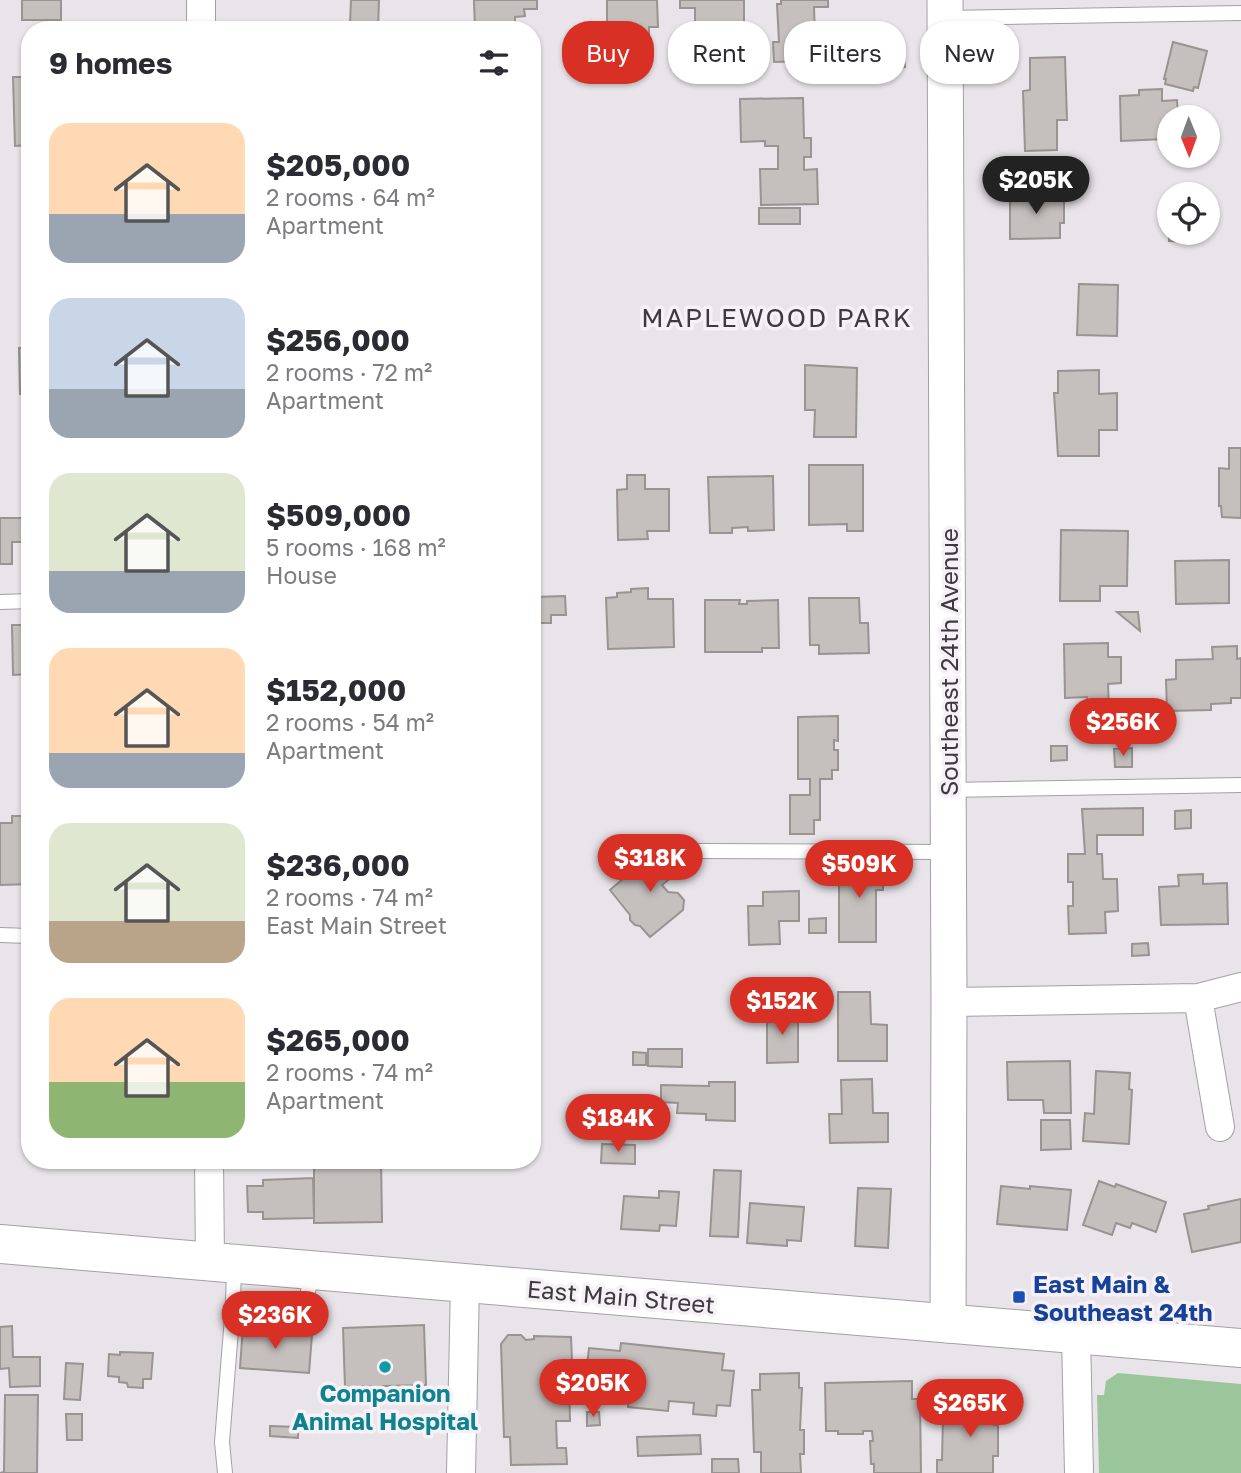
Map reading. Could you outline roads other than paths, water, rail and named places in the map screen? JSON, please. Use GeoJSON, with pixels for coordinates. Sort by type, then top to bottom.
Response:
{"type":"FeatureCollection","features":[{"type":"Feature","properties":{"kind":"main road","name":"East Main Street"},"geometry":{"type":"LineString","coordinates":[[0,1244],[1241,1348]]}},
{"type":"Feature","properties":{"kind":"street"},"geometry":{"type":"LineString","coordinates":[[201,0],[201,21]]}},
{"type":"Feature","properties":{"kind":"street","name":"Southeast 24th Avenue"},"geometry":{"type":"LineString","coordinates":[[945,9],[949,790],[948,1325]]}},
{"type":"Feature","properties":{"kind":"street"},"geometry":{"type":"LineString","coordinates":[[949,1002],[1198,998],[1241,987]]}},
{"type":"Feature","properties":{"kind":"street"},"geometry":{"type":"LineString","coordinates":[[1198,998],[1220,1126]]}},
{"type":"Feature","properties":{"kind":"street"},"geometry":{"type":"LineString","coordinates":[[210,1169],[222,1262]]}},
{"type":"Feature","properties":{"kind":"street"},"geometry":{"type":"LineString","coordinates":[[461,1473],[465,1283]]}},
{"type":"Feature","properties":{"kind":"street"},"geometry":{"type":"LineString","coordinates":[[1076,1335],[1079,1473]]}},
{"type":"Feature","properties":{"kind":"lane"},"geometry":{"type":"LineString","coordinates":[[945,9],[1241,13]]}},
{"type":"Feature","properties":{"kind":"lane"},"geometry":{"type":"LineString","coordinates":[[0,602],[21,601]]}},
{"type":"Feature","properties":{"kind":"lane"},"geometry":{"type":"LineString","coordinates":[[949,790],[1241,785]]}},
{"type":"Feature","properties":{"kind":"lane"},"geometry":{"type":"LineString","coordinates":[[699,851],[949,852]]}},
{"type":"Feature","properties":{"kind":"lane"},"geometry":{"type":"LineString","coordinates":[[0,936],[21,936]]}},
{"type":"Feature","properties":{"kind":"lane"},"geometry":{"type":"LineString","coordinates":[[222,1262],[232,1287],[233,1305],[222,1442],[225,1473]]}},
{"type":"Feature","properties":{"kind":"lane"},"geometry":{"type":"LineString","coordinates":[[233,1305],[242,1313],[272,1316],[298,1313],[306,1299],[313,1270]]}},
{"type":"Feature","properties":{"kind":"place","name":"East Main & Southeast 24th"},"geometry":{"type":"Point","coordinates":[1019,1297]}},
{"type":"Feature","properties":{"kind":"place","name":"Companion Animal Hospital"},"geometry":{"type":"Point","coordinates":[385,1367]}},
{"type":"Feature","properties":{"kind":"district","name":"MAPLEWOOD PARK"},"geometry":{"type":"Point","coordinates":[777,317]}}]}
